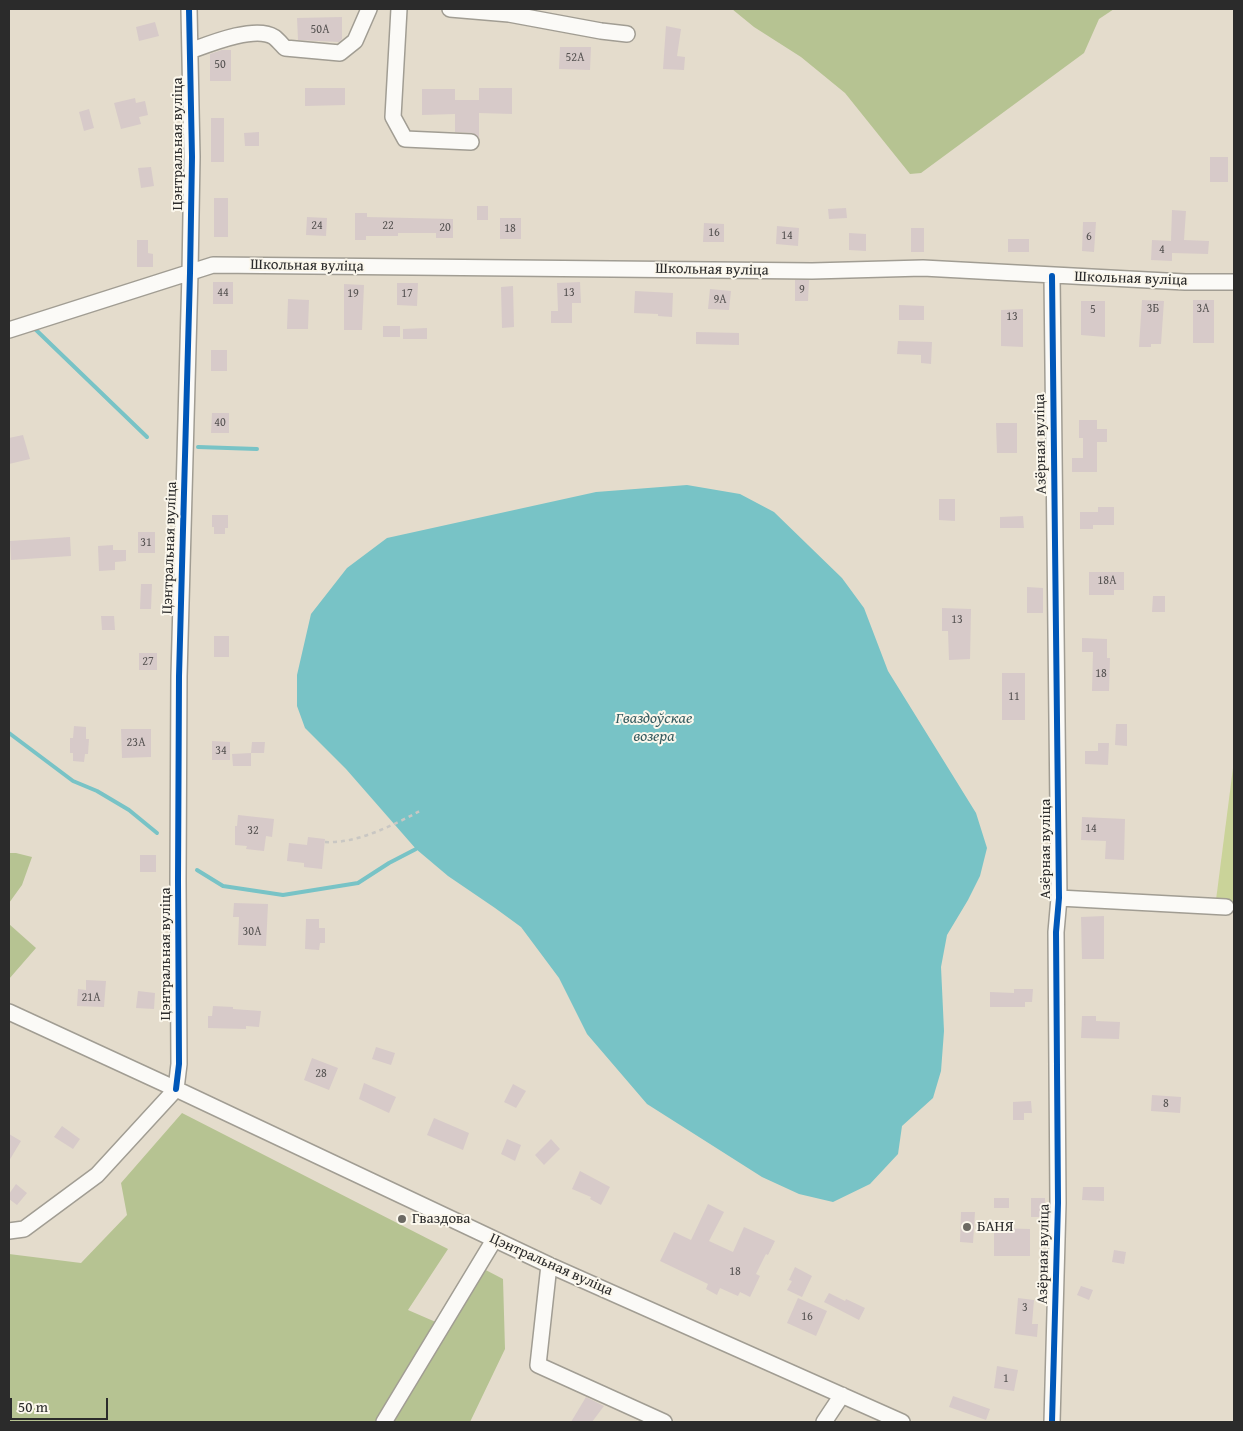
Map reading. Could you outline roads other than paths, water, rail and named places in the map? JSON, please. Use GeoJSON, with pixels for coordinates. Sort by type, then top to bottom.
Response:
{"type":"FeatureCollection","features":[{"type":"Feature","properties":{"kind":"street","name":"Цэнтральная вуліца"},"geometry":{"type":"LineString","coordinates":[[176,1089],[179,1064],[179,676],[192,157],[189,9]]}},
{"type":"Feature","properties":{"kind":"street"},"geometry":{"type":"LineString","coordinates":[[190,51],[213,42],[255,32],[273,36],[285,48],[340,53],[355,41],[369,9]]}},
{"type":"Feature","properties":{"kind":"street"},"geometry":{"type":"LineString","coordinates":[[399,9],[393,118],[406,139],[471,142]]}},
{"type":"Feature","properties":{"kind":"street"},"geometry":{"type":"LineString","coordinates":[[450,9],[509,14],[627,34]]}},
{"type":"Feature","properties":{"kind":"street","name":"Школьная вуліца"},"geometry":{"type":"LineString","coordinates":[[9,330],[213,265],[812,271],[923,268],[1185,282],[1234,282]]}},
{"type":"Feature","properties":{"kind":"street","name":"Азёрная вуліца"},"geometry":{"type":"LineString","coordinates":[[1052,276],[1059,898],[1056,932],[1058,1203],[1052,1422]]}},
{"type":"Feature","properties":{"kind":"street"},"geometry":{"type":"LineString","coordinates":[[1059,898],[1226,906]]}},
{"type":"Feature","properties":{"kind":"street","name":"Цэнтральная вуліца"},"geometry":{"type":"LineString","coordinates":[[9,1012],[494,1240],[902,1422]]}},
{"type":"Feature","properties":{"kind":"street"},"geometry":{"type":"LineString","coordinates":[[9,1231],[24,1229],[97,1175],[176,1089]]}},
{"type":"Feature","properties":{"kind":"street"},"geometry":{"type":"LineString","coordinates":[[384,1422],[494,1240]]}},
{"type":"Feature","properties":{"kind":"street"},"geometry":{"type":"LineString","coordinates":[[549,1265],[538,1365],[664,1422]]}},
{"type":"Feature","properties":{"kind":"street"},"geometry":{"type":"LineString","coordinates":[[824,1422],[842,1395]]}},
{"type":"Feature","properties":{"kind":"water","name":"Гваздоўскае возера"},"geometry":{"type":"Polygon","coordinates":[[[687,485],[740,494],[774,512],[842,578],[864,608],[888,671],[976,813],[987,848],[980,876],[947,935],[941,967],[944,1031],[941,1071],[933,1098],[902,1126],[898,1154],[870,1184],[833,1202],[799,1194],[762,1177],[647,1104],[587,1034],[559,978],[521,927],[448,876],[416,849],[346,769],[305,728],[297,706],[297,675],[311,614],[347,568],[387,538],[596,492],[687,485]]]}},
{"type":"Feature","properties":{"kind":"waterway"},"geometry":{"type":"LineString","coordinates":[[34,328],[147,437]]}},
{"type":"Feature","properties":{"kind":"waterway"},"geometry":{"type":"LineString","coordinates":[[198,447],[257,449]]}},
{"type":"Feature","properties":{"kind":"waterway"},"geometry":{"type":"LineString","coordinates":[[9,733],[73,781],[97,791],[129,810],[157,833]]}},
{"type":"Feature","properties":{"kind":"waterway"},"geometry":{"type":"LineString","coordinates":[[197,870],[223,886],[283,895],[358,883],[389,863],[416,849]]}},
{"type":"Feature","properties":{"kind":"place","name":"Гваздова"},"geometry":{"type":"Point","coordinates":[402,1219]}},
{"type":"Feature","properties":{"kind":"place","name":"БАНЯ"},"geometry":{"type":"Point","coordinates":[967,1227]}}]}
